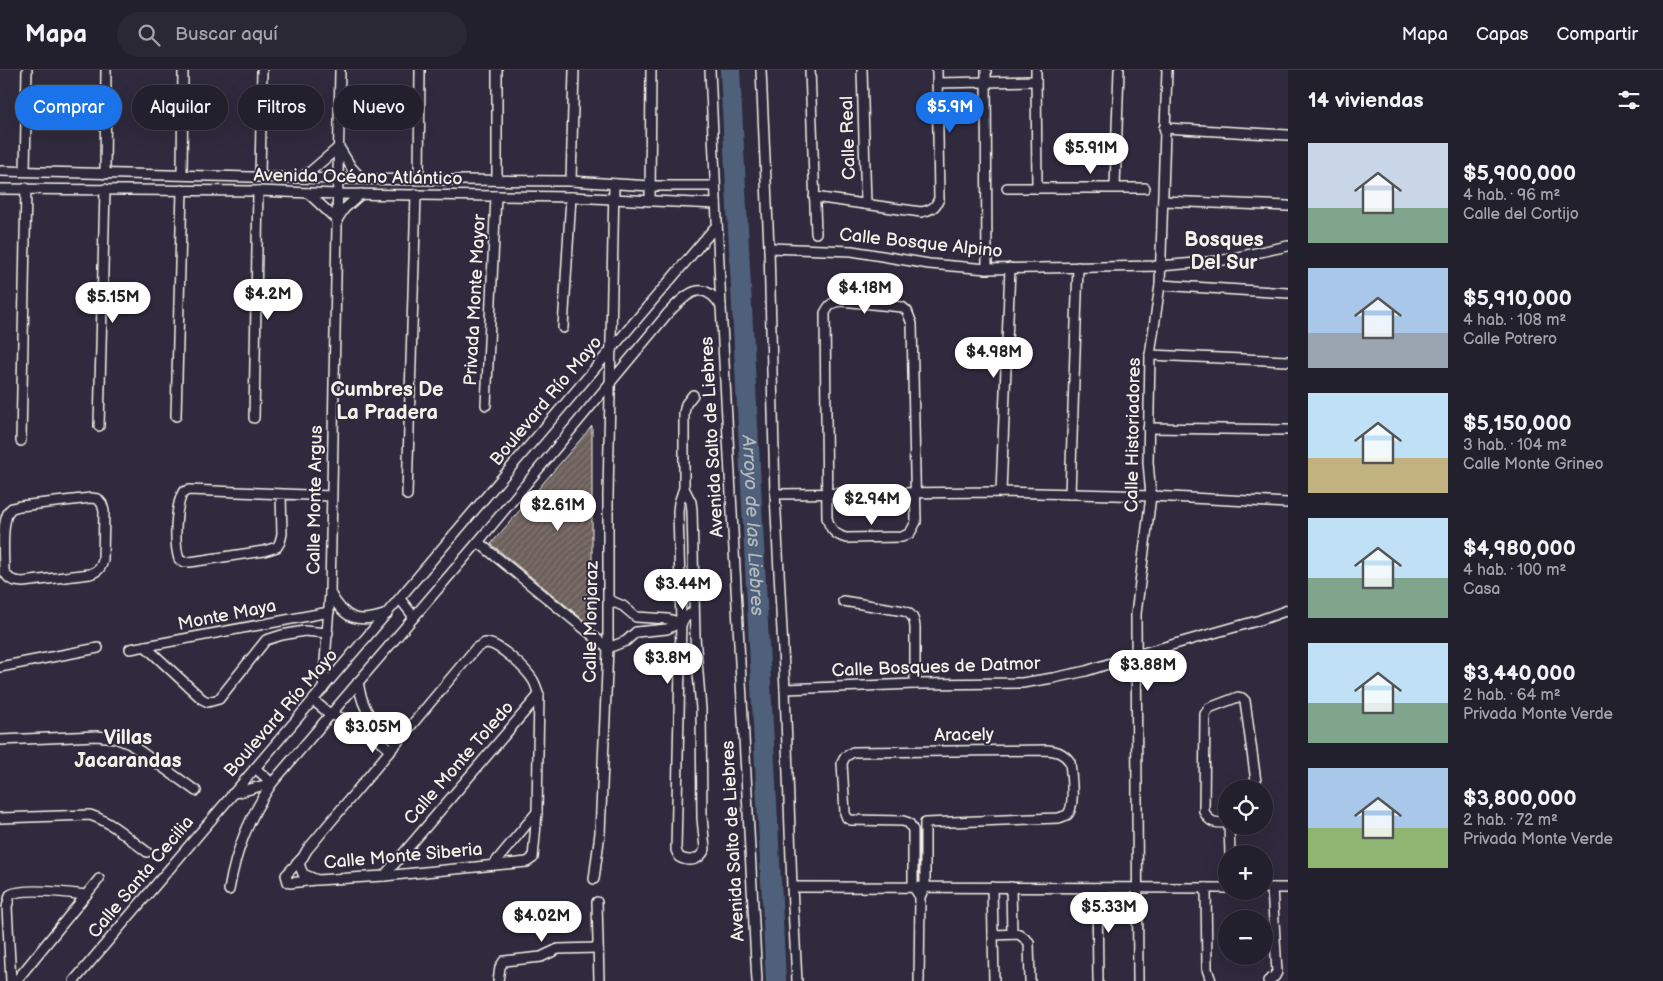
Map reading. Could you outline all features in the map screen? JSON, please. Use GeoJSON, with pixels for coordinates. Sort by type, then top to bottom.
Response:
{"type":"FeatureCollection","features":[{"type":"Feature","properties":{"kind":"street"},"geometry":{"type":"LineString","coordinates":[[25,171],[28,70]]}},
{"type":"Feature","properties":{"kind":"street"},"geometry":{"type":"LineString","coordinates":[[105,174],[106,70]]}},
{"type":"Feature","properties":{"kind":"street"},"geometry":{"type":"LineString","coordinates":[[182,174],[183,70]]}},
{"type":"Feature","properties":{"kind":"street"},"geometry":{"type":"LineString","coordinates":[[260,176],[262,70]]}},
{"type":"Feature","properties":{"kind":"street","name":"Calle Monte Argus"},"geometry":{"type":"LineString","coordinates":[[323,690],[330,593],[340,70]]}},
{"type":"Feature","properties":{"kind":"street"},"geometry":{"type":"LineString","coordinates":[[419,179],[420,70]]}},
{"type":"Feature","properties":{"kind":"street"},"geometry":{"type":"LineString","coordinates":[[497,70],[497,180]]}},
{"type":"Feature","properties":{"kind":"street"},"geometry":{"type":"LineString","coordinates":[[571,181],[574,70]]}},
{"type":"Feature","properties":{"kind":"street"},"geometry":{"type":"LineString","coordinates":[[650,200],[651,70]]}},
{"type":"Feature","properties":{"kind":"street","name":"Avenida Salto de Liebres"},"geometry":{"type":"LineString","coordinates":[[710,70],[757,981]]}},
{"type":"Feature","properties":{"kind":"street"},"geometry":{"type":"LineString","coordinates":[[761,70],[769,248],[775,494],[785,689],[796,981]]}},
{"type":"Feature","properties":{"kind":"street"},"geometry":{"type":"LineString","coordinates":[[810,70],[816,233]]}},
{"type":"Feature","properties":{"kind":"street","name":"Calle Real"},"geometry":{"type":"LineString","coordinates":[[862,70],[866,204]]}},
{"type":"Feature","properties":{"kind":"street"},"geometry":{"type":"LineString","coordinates":[[814,197],[921,212],[931,210],[936,205],[939,199],[937,70]]}},
{"type":"Feature","properties":{"kind":"street"},"geometry":{"type":"LineString","coordinates":[[986,70],[987,269]]}},
{"type":"Feature","properties":{"kind":"street"},"geometry":{"type":"LineString","coordinates":[[1036,70],[1037,188]]}},
{"type":"Feature","properties":{"kind":"street"},"geometry":{"type":"LineString","coordinates":[[1115,187],[1119,70]]}},
{"type":"Feature","properties":{"kind":"street","name":"Calle Historiadores"},"geometry":{"type":"LineString","coordinates":[[1138,981],[1136,614],[1151,496],[1148,462],[1150,355],[1160,285],[1167,70]]}},
{"type":"Feature","properties":{"kind":"street"},"geometry":{"type":"LineString","coordinates":[[937,83],[1036,82]]}},
{"type":"Feature","properties":{"kind":"street"},"geometry":{"type":"LineString","coordinates":[[1164,128],[1288,135]]}},
{"type":"Feature","properties":{"kind":"street"},"geometry":{"type":"LineString","coordinates":[[300,178],[339,147],[351,167],[362,179]]}},
{"type":"Feature","properties":{"kind":"street","name":"Avenida Océano Atlántico"},"geometry":{"type":"LineString","coordinates":[[0,171],[338,179],[571,181],[650,186],[715,186]]}},
{"type":"Feature","properties":{"kind":"street","name":"Calle Monjaraz"},"geometry":{"type":"LineString","coordinates":[[594,879],[600,833],[608,648],[608,494],[614,184]]}},
{"type":"Feature","properties":{"kind":"street","name":"Avenida Océano Atlántico"},"geometry":{"type":"LineString","coordinates":[[0,188],[571,197],[716,204]]}},
{"type":"Feature","properties":{"kind":"street"},"geometry":{"type":"LineString","coordinates":[[21,441],[26,188]]}},
{"type":"Feature","properties":{"kind":"street"},"geometry":{"type":"LineString","coordinates":[[1007,188],[1146,188]]}},
{"type":"Feature","properties":{"kind":"street"},"geometry":{"type":"LineString","coordinates":[[99,426],[105,189]]}},
{"type":"Feature","properties":{"kind":"street"},"geometry":{"type":"LineString","coordinates":[[176,416],[182,190]]}},
{"type":"Feature","properties":{"kind":"street"},"geometry":{"type":"LineString","coordinates":[[254,418],[258,191]]}},
{"type":"Feature","properties":{"kind":"street"},"geometry":{"type":"LineString","coordinates":[[308,193],[337,220],[360,194]]}},
{"type":"Feature","properties":{"kind":"street"},"geometry":{"type":"LineString","coordinates":[[406,495],[416,194]]}},
{"type":"Feature","properties":{"kind":"street","name":"Privada Monte Mayor"},"geometry":{"type":"LineString","coordinates":[[486,405],[496,196]]}},
{"type":"Feature","properties":{"kind":"street"},"geometry":{"type":"LineString","coordinates":[[563,328],[571,197]]}},
{"type":"Feature","properties":{"kind":"street"},"geometry":{"type":"LineString","coordinates":[[1163,201],[1288,206]]}},
{"type":"Feature","properties":{"kind":"street","name":"Boulevard Río Mayo"},"geometry":{"type":"LineString","coordinates":[[232,794],[314,701],[717,225]]}},
{"type":"Feature","properties":{"kind":"street","name":"Calle Bosque Alpino"},"geometry":{"type":"LineString","coordinates":[[769,248],[852,251],[930,264],[987,269],[1160,266],[1219,261],[1254,255],[1288,246]]}},
{"type":"Feature","properties":{"kind":"street"},"geometry":{"type":"LineString","coordinates":[[1070,494],[1078,267]]}},
{"type":"Feature","properties":{"kind":"street"},"geometry":{"type":"LineString","coordinates":[[1000,492],[1010,268]]}},
{"type":"Feature","properties":{"kind":"street"},"geometry":{"type":"LineString","coordinates":[[1160,285],[1288,293]]}},
{"type":"Feature","properties":{"kind":"street"},"geometry":{"type":"LineString","coordinates":[[229,890],[233,867],[242,838],[259,802],[272,783],[478,542],[668,313],[688,294],[694,291],[702,290],[709,292],[721,306]]}},
{"type":"Feature","properties":{"kind":"street"},"geometry":{"type":"LineString","coordinates":[[841,301],[902,307],[907,311],[912,324],[916,522],[910,533],[902,536],[846,538],[839,536],[829,525],[827,518],[827,494],[825,313],[833,302],[841,301]]}},
{"type":"Feature","properties":{"kind":"street"},"geometry":{"type":"LineString","coordinates":[[1150,355],[1288,361]]}},
{"type":"Feature","properties":{"kind":"street"},"geometry":{"type":"LineString","coordinates":[[684,488],[692,510],[695,637],[701,709],[702,818],[705,849],[698,858],[690,860],[679,857],[676,850],[681,622],[678,511],[684,488],[684,413],[686,404],[693,395]]}},
{"type":"Feature","properties":{"kind":"street"},"geometry":{"type":"LineString","coordinates":[[1148,428],[1288,430]]}},
{"type":"Feature","properties":{"kind":"street"},"geometry":{"type":"LineString","coordinates":[[281,494],[282,534],[277,547],[264,552],[190,562],[179,560],[176,543],[178,504],[183,492],[197,489],[331,496]]}},
{"type":"Feature","properties":{"kind":"street"},"geometry":{"type":"LineString","coordinates":[[775,494],[1000,492],[1151,496],[1288,503]]}},
{"type":"Feature","properties":{"kind":"street"},"geometry":{"type":"LineString","coordinates":[[91,498],[98,499],[102,504],[104,511],[103,560],[102,567],[97,571],[90,574],[12,582],[7,578],[4,570],[2,548],[3,524],[7,513],[12,508],[91,498]]}},
{"type":"Feature","properties":{"kind":"street"},"geometry":{"type":"LineString","coordinates":[[478,542],[608,648],[620,644],[636,632],[667,629],[681,622],[694,610]]}},
{"type":"Feature","properties":{"kind":"street"},"geometry":{"type":"LineString","coordinates":[[330,593],[342,612],[351,617],[363,620],[387,614]]}},
{"type":"Feature","properties":{"kind":"street"},"geometry":{"type":"LineString","coordinates":[[400,599],[414,616]]}},
{"type":"Feature","properties":{"kind":"street"},"geometry":{"type":"LineString","coordinates":[[608,600],[623,606],[636,618],[638,625],[636,632]]}},
{"type":"Feature","properties":{"kind":"street"},"geometry":{"type":"LineString","coordinates":[[843,601],[904,611],[911,614],[914,618],[915,626],[915,684]]}},
{"type":"Feature","properties":{"kind":"street","name":"Calle Bosques de Datmor"},"geometry":{"type":"LineString","coordinates":[[785,689],[915,684],[1022,683],[1071,675],[1260,620],[1288,610]]}},
{"type":"Feature","properties":{"kind":"street","name":"Monte Maya"},"geometry":{"type":"LineString","coordinates":[[130,649],[329,612]]}},
{"type":"Feature","properties":{"kind":"street"},"geometry":{"type":"LineString","coordinates":[[636,618],[668,619],[681,622],[695,637]]}},
{"type":"Feature","properties":{"kind":"street"},"geometry":{"type":"LineString","coordinates":[[145,646],[202,699],[208,702],[218,699],[266,640],[282,634],[278,622]]}},
{"type":"Feature","properties":{"kind":"street","name":"Monte Maya"},"geometry":{"type":"LineString","coordinates":[[282,634],[304,631],[328,633]]}},
{"type":"Feature","properties":{"kind":"street","name":"Calle Monte Siberia"},"geometry":{"type":"LineString","coordinates":[[489,643],[502,650],[533,680],[538,695],[537,812],[534,854],[530,861],[384,876],[317,880],[303,874],[299,864],[301,859],[480,645],[489,643]]}},
{"type":"Feature","properties":{"kind":"street"},"geometry":{"type":"LineString","coordinates":[[0,667],[98,648]]}},
{"type":"Feature","properties":{"kind":"street"},"geometry":{"type":"LineString","coordinates":[[358,682],[367,713],[394,747]]}},
{"type":"Feature","properties":{"kind":"street","name":"Calle Monte Toledo"},"geometry":{"type":"LineString","coordinates":[[384,876],[538,695]]}},
{"type":"Feature","properties":{"kind":"street"},"geometry":{"type":"LineString","coordinates":[[1218,822],[1210,820],[1204,811],[1205,714],[1209,708],[1238,697],[1245,701],[1256,780]]}},
{"type":"Feature","properties":{"kind":"street"},"geometry":{"type":"LineString","coordinates":[[314,701],[331,714],[360,724],[394,747]]}},
{"type":"Feature","properties":{"kind":"street"},"geometry":{"type":"LineString","coordinates":[[0,740],[97,736],[115,738],[130,744],[196,791]]}},
{"type":"Feature","properties":{"kind":"street","name":"Aracely"},"geometry":{"type":"LineString","coordinates":[[913,886],[913,830],[909,823],[903,821],[851,820],[844,813],[842,763],[847,755],[853,752],[1047,750],[1063,754],[1070,762],[1072,804],[1065,816],[1059,818],[927,822],[924,825],[925,886]]}},
{"type":"Feature","properties":{"kind":"street"},"geometry":{"type":"LineString","coordinates":[[255,768],[272,783]]}},
{"type":"Feature","properties":{"kind":"street","name":"Boulevard Río Mayo"},"geometry":{"type":"LineString","coordinates":[[232,794],[272,783]]}},
{"type":"Feature","properties":{"kind":"street","name":"Calle Santa Cecilia"},"geometry":{"type":"LineString","coordinates":[[74,981],[232,794]]}},
{"type":"Feature","properties":{"kind":"street","name":"Calle Monte Siberia"},"geometry":{"type":"LineString","coordinates":[[493,865],[537,812]]}},
{"type":"Feature","properties":{"kind":"street"},"geometry":{"type":"LineString","coordinates":[[0,818],[90,815],[108,822],[147,852]]}},
{"type":"Feature","properties":{"kind":"street"},"geometry":{"type":"LineString","coordinates":[[301,859],[286,875],[288,882],[317,880]]}},
{"type":"Feature","properties":{"kind":"street"},"geometry":{"type":"LineString","coordinates":[[16,981],[99,880]]}},
{"type":"Feature","properties":{"kind":"street"},"geometry":{"type":"LineString","coordinates":[[913,886],[920,897]]}},
{"type":"Feature","properties":{"kind":"street"},"geometry":{"type":"LineString","coordinates":[[919,981],[920,897],[925,886]]}},
{"type":"Feature","properties":{"kind":"street"},"geometry":{"type":"LineString","coordinates":[[792,887],[1218,888]]}},
{"type":"Feature","properties":{"kind":"street"},"geometry":{"type":"LineString","coordinates":[[992,887],[994,981]]}},
{"type":"Feature","properties":{"kind":"street"},"geometry":{"type":"LineString","coordinates":[[1011,887],[1012,934]]}},
{"type":"Feature","properties":{"kind":"street"},"geometry":{"type":"LineString","coordinates":[[1097,888],[1098,981]]}},
{"type":"Feature","properties":{"kind":"street"},"geometry":{"type":"LineString","coordinates":[[1206,888],[1207,969],[1212,981]]}},
{"type":"Feature","properties":{"kind":"street"},"geometry":{"type":"LineString","coordinates":[[1273,888],[1288,888]]}},
{"type":"Feature","properties":{"kind":"street"},"geometry":{"type":"LineString","coordinates":[[10,981],[8,907],[10,895],[13,893],[57,891],[86,894]]}},
{"type":"Feature","properties":{"kind":"street"},"geometry":{"type":"LineString","coordinates":[[1268,981],[1277,972],[1269,900]]}},
{"type":"Feature","properties":{"kind":"street"},"geometry":{"type":"LineString","coordinates":[[597,902],[599,981]]}},
{"type":"Feature","properties":{"kind":"street"},"geometry":{"type":"LineString","coordinates":[[993,935],[1019,934],[1025,937],[1029,942],[1030,981]]}},
{"type":"Feature","properties":{"kind":"street"},"geometry":{"type":"LineString","coordinates":[[498,981],[500,967],[504,961],[541,957],[558,949],[598,948]]}},
{"type":"Feature","properties":{"kind":"building"},"geometry":{"type":"Polygon","coordinates":[[[592,426],[592,627],[491,544],[592,426]]]}},
{"type":"Feature","properties":{"kind":"waterway","name":"Arroyo de las Liebres"},"geometry":{"type":"LineString","coordinates":[[730,70],[776,981]]}},
{"type":"Feature","properties":{"kind":"district","name":"Bosques Del Sur"},"geometry":{"type":"Point","coordinates":[1224,252]}},
{"type":"Feature","properties":{"kind":"district","name":"Cumbres De La Pradera"},"geometry":{"type":"Point","coordinates":[387,402]}},
{"type":"Feature","properties":{"kind":"district","name":"Villas Jacarandas"},"geometry":{"type":"Point","coordinates":[128,750]}}]}
